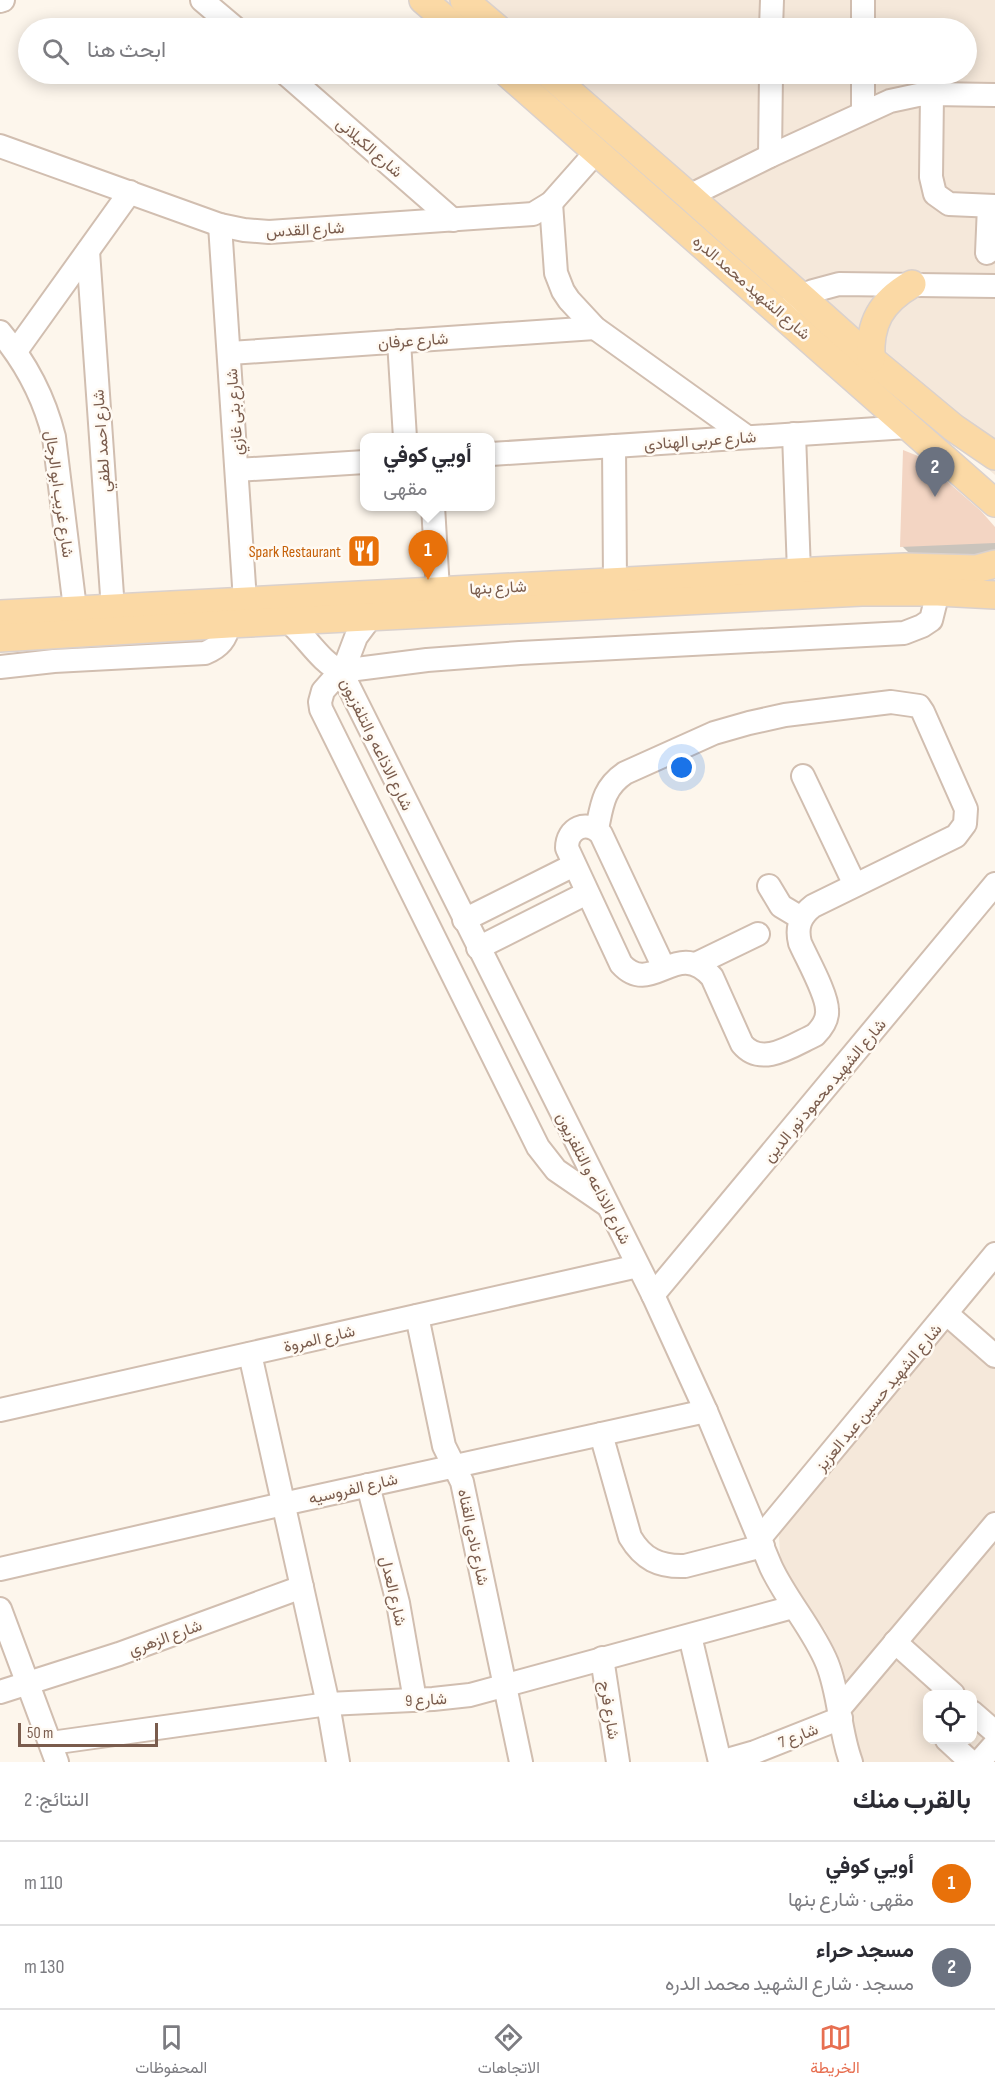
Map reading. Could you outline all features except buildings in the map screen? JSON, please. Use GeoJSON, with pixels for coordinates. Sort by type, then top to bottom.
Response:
{"type":"FeatureCollection","features":[{"type":"Feature","properties":{"kind":"main road"},"geometry":{"type":"LineString","coordinates":[[423,0],[444,18]]}},
{"type":"Feature","properties":{"kind":"main road"},"geometry":{"type":"LineString","coordinates":[[464,0],[485,18]]}},
{"type":"Feature","properties":{"kind":"main road","name":"شارع الشهيد محمد الدره"},"geometry":{"type":"LineString","coordinates":[[520,84],[597,151],[791,305],[871,359],[954,428],[994,454]]}},
{"type":"Feature","properties":{"kind":"main road","name":"شارع الشهيد محمد الدره"},"geometry":{"type":"LineString","coordinates":[[561,84],[689,195],[908,427],[995,503]]}},
{"type":"Feature","properties":{"kind":"main road"},"geometry":{"type":"LineString","coordinates":[[871,359],[873,329],[879,315],[887,302],[912,284]]}},
{"type":"Feature","properties":{"kind":"main road","name":"شارع بنها"},"geometry":{"type":"LineString","coordinates":[[0,614],[76,621],[114,619],[245,600],[905,567],[976,569],[995,564]]}},
{"type":"Feature","properties":{"kind":"main road","name":"شارع بنها"},"geometry":{"type":"LineString","coordinates":[[114,619],[229,624],[862,592],[938,592],[995,596]]}},
{"type":"Feature","properties":{"kind":"main road","name":"شارع بنها"},"geometry":{"type":"LineString","coordinates":[[0,638],[76,621]]}},
{"type":"Feature","properties":{"kind":"street"},"geometry":{"type":"LineString","coordinates":[[202,0],[223,18]]}},
{"type":"Feature","properties":{"kind":"street"},"geometry":{"type":"LineString","coordinates":[[771,18],[772,0]]}},
{"type":"Feature","properties":{"kind":"street"},"geometry":{"type":"LineString","coordinates":[[863,0],[863,18]]}},
{"type":"Feature","properties":{"kind":"street","name":"شارع الكيلانى"},"geometry":{"type":"LineString","coordinates":[[297,84],[453,220]]}},
{"type":"Feature","properties":{"kind":"street"},"geometry":{"type":"LineString","coordinates":[[770,156],[771,84]]}},
{"type":"Feature","properties":{"kind":"street"},"geometry":{"type":"LineString","coordinates":[[863,84],[863,112]]}},
{"type":"Feature","properties":{"kind":"street"},"geometry":{"type":"LineString","coordinates":[[689,195],[863,112],[897,99],[932,94],[995,95]]}},
{"type":"Feature","properties":{"kind":"street"},"geometry":{"type":"LineString","coordinates":[[932,94],[931,177],[935,194],[949,204],[992,206],[987,253]]}},
{"type":"Feature","properties":{"kind":"street","name":"شارع القدس"},"geometry":{"type":"LineString","coordinates":[[0,146],[220,225],[269,232],[527,215],[539,212],[551,203],[597,151]]}},
{"type":"Feature","properties":{"kind":"street"},"geometry":{"type":"LineString","coordinates":[[16,351],[130,192]]}},
{"type":"Feature","properties":{"kind":"street"},"geometry":{"type":"LineString","coordinates":[[551,203],[558,281],[569,300],[595,328],[747,437]]}},
{"type":"Feature","properties":{"kind":"street","name":"شارع بنى غازي"},"geometry":{"type":"LineString","coordinates":[[220,225],[245,600]]}},
{"type":"Feature","properties":{"kind":"street","name":"شارع احمد لطفي"},"geometry":{"type":"LineString","coordinates":[[88,251],[114,619]]}},
{"type":"Feature","properties":{"kind":"street"},"geometry":{"type":"LineString","coordinates":[[791,305],[820,288],[839,284],[995,286]]}},
{"type":"Feature","properties":{"kind":"street","name":"شارع عرفان"},"geometry":{"type":"LineString","coordinates":[[230,353],[595,328]]}},
{"type":"Feature","properties":{"kind":"street","name":"شارع غريب ابو الرجال"},"geometry":{"type":"LineString","coordinates":[[0,332],[16,351],[39,391],[54,437],[76,621]]}},
{"type":"Feature","properties":{"kind":"street"},"geometry":{"type":"LineString","coordinates":[[399,341],[405,433]]}},
{"type":"Feature","properties":{"kind":"street","name":"شارع عربى الهنادى"},"geometry":{"type":"LineString","coordinates":[[495,453],[908,427]]}},
{"type":"Feature","properties":{"kind":"street"},"geometry":{"type":"LineString","coordinates":[[794,434],[799,572]]}},
{"type":"Feature","properties":{"kind":"street"},"geometry":{"type":"LineString","coordinates":[[614,446],[615,581]]}},
{"type":"Feature","properties":{"kind":"street"},"geometry":{"type":"LineString","coordinates":[[237,470],[360,462]]}},
{"type":"Feature","properties":{"kind":"street"},"geometry":{"type":"LineString","coordinates":[[433,511],[438,590]]}},
{"type":"Feature","properties":{"kind":"street"},"geometry":{"type":"LineString","coordinates":[[341,671],[427,660],[520,653],[904,633],[931,620],[938,592]]}},
{"type":"Feature","properties":{"kind":"street"},"geometry":{"type":"LineString","coordinates":[[371,616],[356,637],[348,661],[323,691],[321,709],[538,1147],[556,1170],[608,1205]]}},
{"type":"Feature","properties":{"kind":"street","name":"شارع الاذاعه و التلفزيون"},"geometry":{"type":"LineString","coordinates":[[288,621],[307,638],[326,662],[341,671],[653,1295],[706,1411],[781,1588],[818,1644],[827,1664],[851,1762]]}},
{"type":"Feature","properties":{"kind":"street"},"geometry":{"type":"LineString","coordinates":[[0,667],[54,661],[205,653],[223,642],[229,624]]}},
{"type":"Feature","properties":{"kind":"street"},"geometry":{"type":"LineString","coordinates":[[597,829],[606,792],[613,781],[634,768],[714,734],[785,715],[891,702],[919,706],[966,809],[965,824],[956,836],[813,906],[801,918],[798,934],[800,943],[826,1002],[827,1017],[815,1035],[773,1054],[765,1056],[748,1051],[742,1044],[712,976],[705,969],[685,962],[648,975],[640,976],[626,970],[621,964],[574,865],[567,848],[569,836],[578,827],[591,827],[597,829],[601,834],[664,968]]}},
{"type":"Feature","properties":{"kind":"street"},"geometry":{"type":"LineString","coordinates":[[803,776],[855,885]]}},
{"type":"Feature","properties":{"kind":"street"},"geometry":{"type":"LineString","coordinates":[[464,920],[574,865]]}},
{"type":"Feature","properties":{"kind":"street","name":"شارع الشهيد محمود نور الدين"},"geometry":{"type":"LineString","coordinates":[[653,1295],[995,884]]}},
{"type":"Feature","properties":{"kind":"street"},"geometry":{"type":"LineString","coordinates":[[770,886],[781,906],[801,918]]}},
{"type":"Feature","properties":{"kind":"street"},"geometry":{"type":"LineString","coordinates":[[478,948],[587,893]]}},
{"type":"Feature","properties":{"kind":"street"},"geometry":{"type":"LineString","coordinates":[[696,964],[758,934]]}},
{"type":"Feature","properties":{"kind":"street","name":"شارع الشهيد حسين عبد العزيز"},"geometry":{"type":"LineString","coordinates":[[762,1542],[995,1254]]}},
{"type":"Feature","properties":{"kind":"street","name":"شارع المروة"},"geometry":{"type":"LineString","coordinates":[[0,1410],[638,1266]]}},
{"type":"Feature","properties":{"kind":"street"},"geometry":{"type":"LineString","coordinates":[[947,1314],[995,1356]]}},
{"type":"Feature","properties":{"kind":"street","name":"شارع نادى القناه"},"geometry":{"type":"LineString","coordinates":[[417,1316],[444,1446],[462,1482],[521,1762]]}},
{"type":"Feature","properties":{"kind":"street"},"geometry":{"type":"LineString","coordinates":[[250,1354],[328,1704],[338,1762]]}},
{"type":"Feature","properties":{"kind":"street","name":"شارع الفروسيه"},"geometry":{"type":"LineString","coordinates":[[0,1569],[706,1411]]}},
{"type":"Feature","properties":{"kind":"street"},"geometry":{"type":"LineString","coordinates":[[601,1434],[630,1537],[646,1558],[672,1567],[685,1566],[762,1542]]}},
{"type":"Feature","properties":{"kind":"street","name":"شارع العدل"},"geometry":{"type":"LineString","coordinates":[[368,1485],[398,1603],[415,1700]]}},
{"type":"Feature","properties":{"kind":"street"},"geometry":{"type":"LineString","coordinates":[[840,1713],[895,1642],[992,1534]]}},
{"type":"Feature","properties":{"kind":"street","name":"شارع الزهري"},"geometry":{"type":"LineString","coordinates":[[0,1692],[119,1654],[302,1587]]}},
{"type":"Feature","properties":{"kind":"street","name":"شارع 9"},"geometry":{"type":"LineString","coordinates":[[54,1753],[328,1704],[470,1695],[793,1607]]}},
{"type":"Feature","properties":{"kind":"street"},"geometry":{"type":"LineString","coordinates":[[0,1609],[54,1753]]}},
{"type":"Feature","properties":{"kind":"street"},"geometry":{"type":"LineString","coordinates":[[690,1636],[720,1762]]}},
{"type":"Feature","properties":{"kind":"street"},"geometry":{"type":"LineString","coordinates":[[895,1642],[948,1690]]}},
{"type":"Feature","properties":{"kind":"street","name":"شارع فرج"},"geometry":{"type":"LineString","coordinates":[[602,1659],[618,1762]]}},
{"type":"Feature","properties":{"kind":"street","name":"شارع 7"},"geometry":{"type":"LineString","coordinates":[[720,1762],[757,1757],[840,1713]]}},
{"type":"Feature","properties":{"kind":"street"},"geometry":{"type":"LineString","coordinates":[[977,1716],[995,1732]]}},
{"type":"Feature","properties":{"kind":"street"},"geometry":{"type":"LineString","coordinates":[[951,1744],[971,1762]]}},
{"type":"Feature","properties":{"kind":"street"},"geometry":{"type":"LineString","coordinates":[[980,1762],[995,1744]]}},
{"type":"Feature","properties":{"kind":"shaded area"},"geometry":{"type":"Polygon","coordinates":[[[443,0],[995,0],[995,475],[620,157],[537,84],[977,84],[977,18],[464,18],[443,0]]]}},
{"type":"Feature","properties":{"kind":"shaded area"},"geometry":{"type":"Polygon","coordinates":[[[949,1324],[995,1365],[995,1762],[860,1762],[841,1662],[825,1630],[784,1571],[779,1537],[782,1520],[949,1324]]]}},
{"type":"Feature","properties":{"kind":"place","name":"مسجد حراء"},"geometry":{"type":"Point","coordinates":[935,497]}},
{"type":"Feature","properties":{"kind":"place","name":"Spark Restaurant"},"geometry":{"type":"Point","coordinates":[364,551]}},
{"type":"Feature","properties":{"kind":"place","name":"أويي كوفي"},"geometry":{"type":"Point","coordinates":[428,580]}}]}
